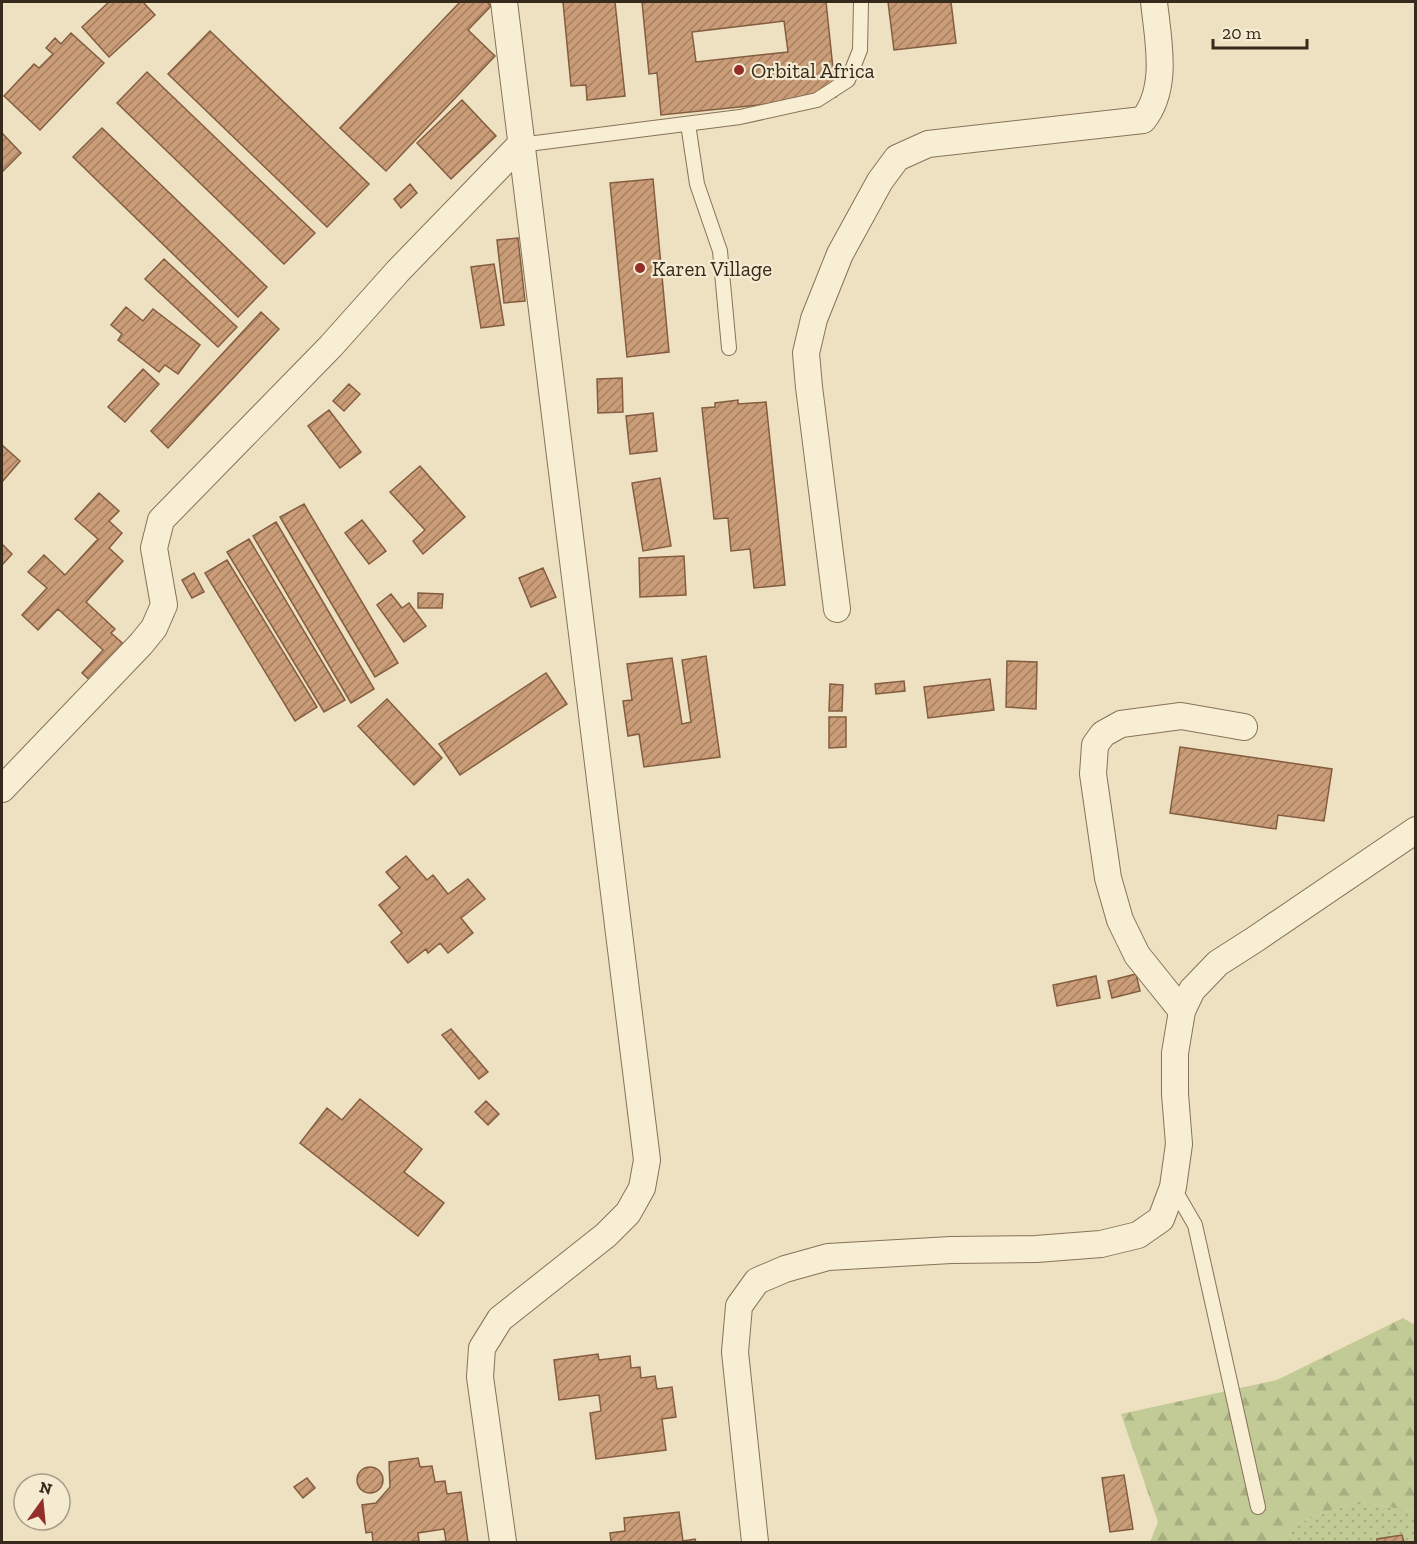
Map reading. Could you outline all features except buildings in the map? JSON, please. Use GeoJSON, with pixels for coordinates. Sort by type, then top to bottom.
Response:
{"type":"FeatureCollection","features":[{"type":"Feature","properties":{"kind":"street"},"geometry":{"type":"LineString","coordinates":[[503,1542],[480,1377],[482,1348],[500,1319],[606,1235],[628,1213],[642,1188],[647,1160],[504,2]]}},
{"type":"Feature","properties":{"kind":"street"},"geometry":{"type":"LineString","coordinates":[[837,609],[808,387],[806,353],[814,319],[840,254],[880,181],[897,158],[928,144],[1143,120],[1151,109],[1157,89],[1159,64],[1155,2]]}},
{"type":"Feature","properties":{"kind":"street"},"geometry":{"type":"LineString","coordinates":[[2,789],[154,628],[164,605],[154,548],[161,520],[331,346],[398,271],[520,145]]}},
{"type":"Feature","properties":{"kind":"street"},"geometry":{"type":"LineString","coordinates":[[1182,1011],[1137,955],[1120,920],[1108,878],[1093,774],[1095,745],[1103,734],[1121,724],[1181,716],[1244,727]]}},
{"type":"Feature","properties":{"kind":"street"},"geometry":{"type":"LineString","coordinates":[[755,1542],[735,1352],[739,1306],[757,1281],[784,1269],[828,1257],[951,1250],[1036,1249],[1101,1244],[1138,1235],[1161,1219],[1173,1187],[1179,1144],[1175,1094],[1175,1053],[1182,1011],[1191,990],[1218,963],[1416,830]]}},
{"type":"Feature","properties":{"kind":"lane"},"geometry":{"type":"LineString","coordinates":[[520,145],[740,117],[817,100],[848,80],[860,51],[861,2]]}},
{"type":"Feature","properties":{"kind":"lane"},"geometry":{"type":"LineString","coordinates":[[688,124],[697,184],[720,251],[729,348]]}},
{"type":"Feature","properties":{"kind":"lane"},"geometry":{"type":"LineString","coordinates":[[1173,1187],[1195,1225],[1258,1507]]}},
{"type":"Feature","properties":{"kind":"green space"},"geometry":{"type":"Polygon","coordinates":[[[1403,1318],[1415,1325],[1415,1512],[1357,1501],[1290,1526],[1291,1542],[1150,1542],[1158,1522],[1121,1414],[1277,1380],[1403,1318]]]}},
{"type":"Feature","properties":{"kind":"green space"},"geometry":{"type":"Polygon","coordinates":[[[1357,1501],[1415,1512],[1415,1542],[1291,1542],[1290,1526],[1357,1501]]]}},
{"type":"Feature","properties":{"kind":"place","name":"Orbital Africa"},"geometry":{"type":"Point","coordinates":[739,70]}},
{"type":"Feature","properties":{"kind":"place","name":"Karen Village"},"geometry":{"type":"Point","coordinates":[640,268]}}]}
